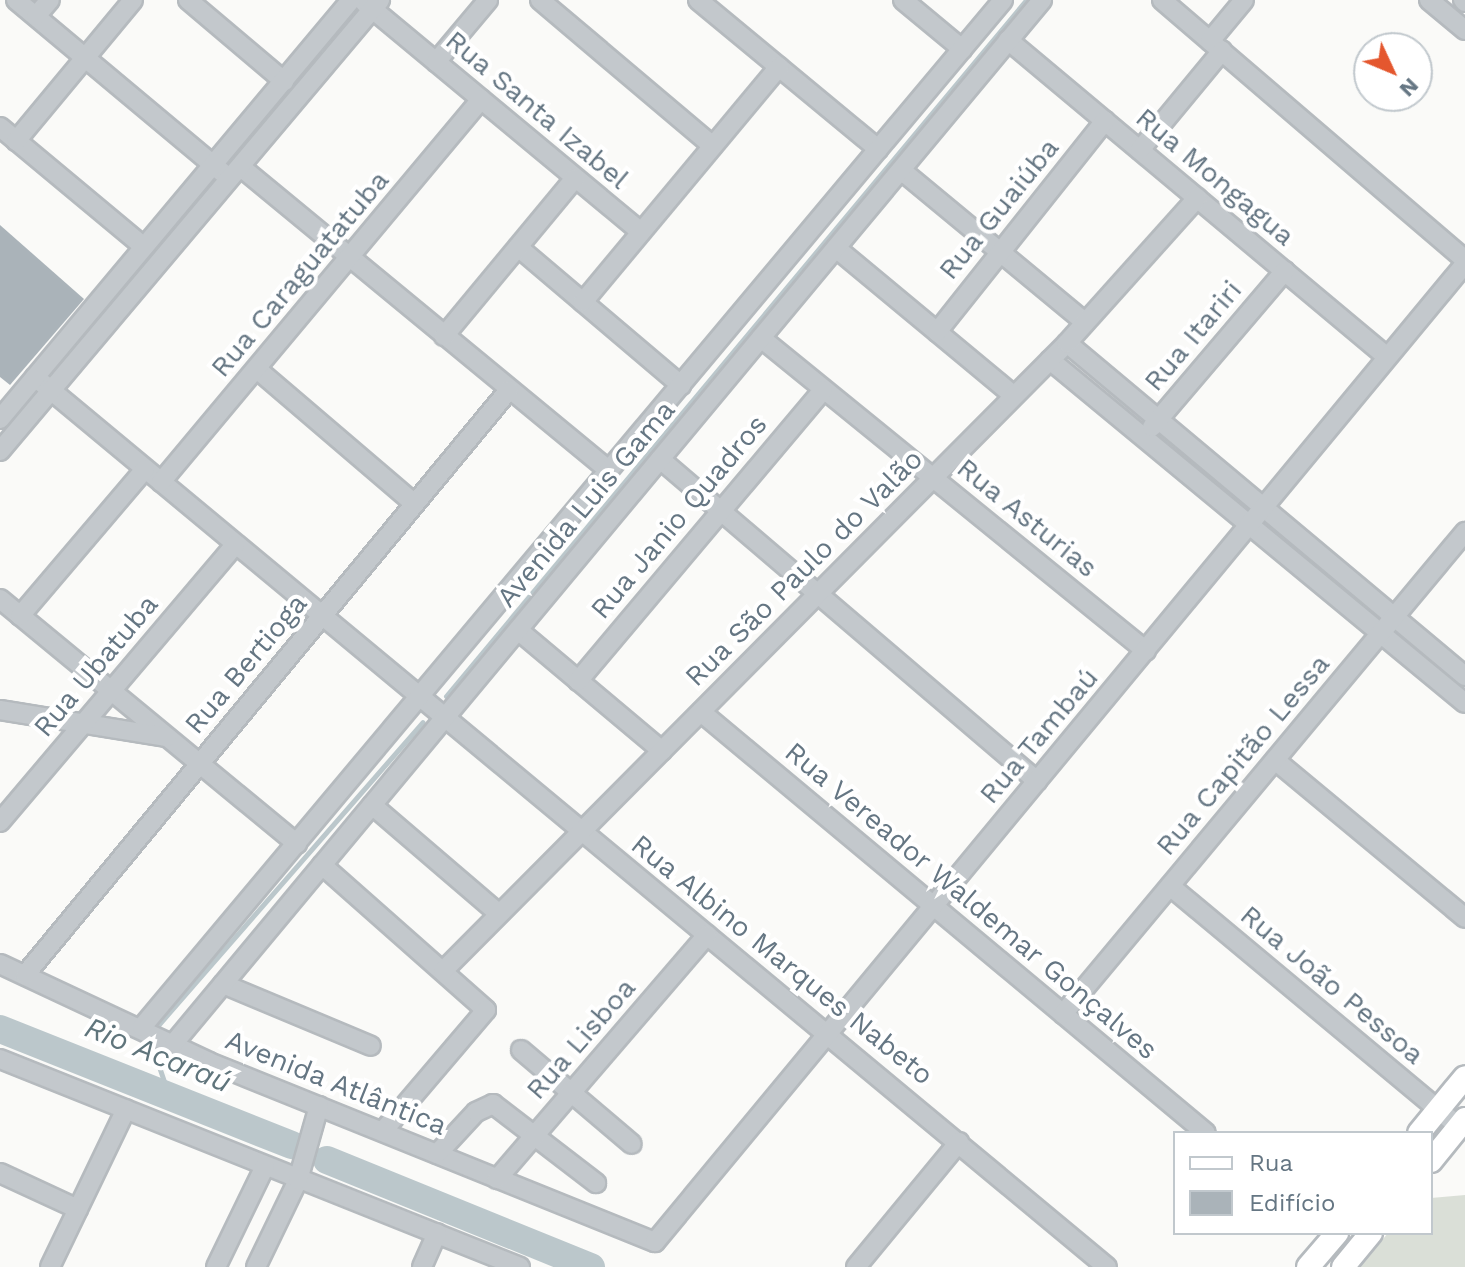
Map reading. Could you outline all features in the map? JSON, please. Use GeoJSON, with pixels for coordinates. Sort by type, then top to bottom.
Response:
{"type":"FeatureCollection","features":[{"type":"Feature","properties":{"kind":"main road"},"geometry":{"type":"LineString","coordinates":[[1421,1131],[1465,1077]]}},
{"type":"Feature","properties":{"kind":"main road"},"geometry":{"type":"LineString","coordinates":[[1433,1159],[1462,1123]]}},
{"type":"Feature","properties":{"kind":"main road"},"geometry":{"type":"LineString","coordinates":[[1308,1267],[1331,1235]]}},
{"type":"Feature","properties":{"kind":"main road"},"geometry":{"type":"LineString","coordinates":[[1348,1261],[1369,1235]]}},
{"type":"Feature","properties":{"kind":"street"},"geometry":{"type":"LineString","coordinates":[[16,0],[214,165],[237,174],[350,258],[609,471]]}},
{"type":"Feature","properties":{"kind":"street"},"geometry":{"type":"LineString","coordinates":[[36,16],[50,0]]}},
{"type":"Feature","properties":{"kind":"street"},"geometry":{"type":"LineString","coordinates":[[16,141],[133,0]]}},
{"type":"Feature","properties":{"kind":"street"},"geometry":{"type":"LineString","coordinates":[[188,0],[284,81]]}},
{"type":"Feature","properties":{"kind":"street"},"geometry":{"type":"LineString","coordinates":[[27,417],[4,406],[35,377],[351,0]]}},
{"type":"Feature","properties":{"kind":"street"},"geometry":{"type":"LineString","coordinates":[[436,62],[488,0]]}},
{"type":"Feature","properties":{"kind":"street"},"geometry":{"type":"LineString","coordinates":[[540,0],[713,146]]}},
{"type":"Feature","properties":{"kind":"street"},"geometry":{"type":"LineString","coordinates":[[700,0],[878,149]]}},
{"type":"Feature","properties":{"kind":"street"},"geometry":{"type":"LineString","coordinates":[[903,0],[962,49]]}},
{"type":"Feature","properties":{"kind":"street","name":"Avenida Luis Gama"},"geometry":{"type":"LineString","coordinates":[[142,1027],[1003,0]]}},
{"type":"Feature","properties":{"kind":"street","name":"Avenida Luis Gama"},"geometry":{"type":"LineString","coordinates":[[174,1043],[1042,0]]}},
{"type":"Feature","properties":{"kind":"street"},"geometry":{"type":"LineString","coordinates":[[1162,0],[1465,262]]}},
{"type":"Feature","properties":{"kind":"street"},"geometry":{"type":"LineString","coordinates":[[1140,150],[1216,46],[1244,0]]}},
{"type":"Feature","properties":{"kind":"street"},"geometry":{"type":"LineString","coordinates":[[1429,0],[1465,30]]}},
{"type":"Feature","properties":{"kind":"street"},"geometry":{"type":"LineString","coordinates":[[0,451],[237,174],[371,3]]}},
{"type":"Feature","properties":{"kind":"street","name":"Rua Santa Izabel"},"geometry":{"type":"LineString","coordinates":[[371,3],[436,62],[641,232]]}},
{"type":"Feature","properties":{"kind":"street","name":"Rua Mongagua"},"geometry":{"type":"LineString","coordinates":[[1008,40],[1386,356]]}},
{"type":"Feature","properties":{"kind":"street"},"geometry":{"type":"LineString","coordinates":[[583,302],[779,67]]}},
{"type":"Feature","properties":{"kind":"street","name":"Rua Caraguatatuba"},"geometry":{"type":"LineString","coordinates":[[161,482],[258,370],[481,99]]}},
{"type":"Feature","properties":{"kind":"street","name":"Rua Guaiúba"},"geometry":{"type":"LineString","coordinates":[[937,332],[1105,121]]}},
{"type":"Feature","properties":{"kind":"street"},"geometry":{"type":"LineString","coordinates":[[0,127],[144,247]]}},
{"type":"Feature","properties":{"kind":"street"},"geometry":{"type":"LineString","coordinates":[[901,170],[1085,322]]}},
{"type":"Feature","properties":{"kind":"street"},"geometry":{"type":"LineString","coordinates":[[444,336],[575,178]]}},
{"type":"Feature","properties":{"kind":"street","name":"Rua São Paulo do Valão"},"geometry":{"type":"LineString","coordinates":[[443,971],[1067,343],[1197,198]]}},
{"type":"Feature","properties":{"kind":"street"},"geometry":{"type":"LineString","coordinates":[[518,247],[681,385]]}},
{"type":"Feature","properties":{"kind":"street"},"geometry":{"type":"LineString","coordinates":[[836,248],[1014,396]]}},
{"type":"Feature","properties":{"kind":"street","name":"Rua Tambaú"},"geometry":{"type":"LineString","coordinates":[[655,1242],[830,1035],[1465,262]]}},
{"type":"Feature","properties":{"kind":"street","name":"Rua Itariri"},"geometry":{"type":"LineString","coordinates":[[1144,436],[1285,271]]}},
{"type":"Feature","properties":{"kind":"street","name":"Rua Asturias"},"geometry":{"type":"LineString","coordinates":[[761,338],[1146,651]]}},
{"type":"Feature","properties":{"kind":"street"},"geometry":{"type":"LineString","coordinates":[[1067,343],[1465,676]]}},
{"type":"Feature","properties":{"kind":"street"},"geometry":{"type":"LineString","coordinates":[[1050,360],[1465,703]]}},
{"type":"Feature","properties":{"kind":"street"},"geometry":{"type":"LineString","coordinates":[[258,370],[415,504]]}},
{"type":"Feature","properties":{"kind":"street","name":"Rua Albino Marques Nabeto"},"geometry":{"type":"LineString","coordinates":[[35,377],[419,699],[830,1035],[1107,1267]]}},
{"type":"Feature","properties":{"kind":"street","name":"Rua Bertioga"},"geometry":{"type":"LineString","coordinates":[[25,975],[509,390]]}},
{"type":"Feature","properties":{"kind":"street","name":"Rua Janio Quadros"},"geometry":{"type":"LineString","coordinates":[[578,681],[823,390]]}},
{"type":"Feature","properties":{"kind":"street"},"geometry":{"type":"LineString","coordinates":[[660,459],[1037,781]]}},
{"type":"Feature","properties":{"kind":"street"},"geometry":{"type":"LineString","coordinates":[[20,616],[145,469]]}},
{"type":"Feature","properties":{"kind":"street","name":"Rua Capitão Lessa"},"geometry":{"type":"LineString","coordinates":[[1063,1014],[1465,532]]}},
{"type":"Feature","properties":{"kind":"street","name":"Rua Ubatuba"},"geometry":{"type":"LineString","coordinates":[[0,822],[235,545]]}},
{"type":"Feature","properties":{"kind":"street"},"geometry":{"type":"LineString","coordinates":[[0,599],[297,844]]}},
{"type":"Feature","properties":{"kind":"street"},"geometry":{"type":"LineString","coordinates":[[518,630],[662,751]]}},
{"type":"Feature","properties":{"kind":"street"},"geometry":{"type":"LineString","coordinates":[[0,710],[170,737]]}},
{"type":"Feature","properties":{"kind":"street","name":"Rua Vereador Waldemar Gonçalves"},"geometry":{"type":"LineString","coordinates":[[701,712],[1204,1131]]}},
{"type":"Feature","properties":{"kind":"street"},"geometry":{"type":"LineString","coordinates":[[1275,760],[1465,918]]}},
{"type":"Feature","properties":{"kind":"street"},"geometry":{"type":"LineString","coordinates":[[372,805],[499,914]]}},
{"type":"Feature","properties":{"kind":"street"},"geometry":{"type":"LineString","coordinates":[[322,865],[486,1010],[383,1131]]}},
{"type":"Feature","properties":{"kind":"street","name":"Rua João Pessoa"},"geometry":{"type":"LineString","coordinates":[[1170,886],[1438,1110],[1462,1123]]}},
{"type":"Feature","properties":{"kind":"street","name":"Rua Lisboa"},"geometry":{"type":"LineString","coordinates":[[497,1179],[707,935]]}},
{"type":"Feature","properties":{"kind":"street","name":"Avenida Atlântica"},"geometry":{"type":"LineString","coordinates":[[0,964],[142,1027],[317,1113],[383,1131],[655,1242]]}},
{"type":"Feature","properties":{"kind":"street"},"geometry":{"type":"LineString","coordinates":[[223,984],[371,1046]]}},
{"type":"Feature","properties":{"kind":"street"},"geometry":{"type":"LineString","coordinates":[[521,1050],[632,1144]]}},
{"type":"Feature","properties":{"kind":"street"},"geometry":{"type":"LineString","coordinates":[[0,1059],[265,1166],[300,1173],[520,1267]]}},
{"type":"Feature","properties":{"kind":"street"},"geometry":{"type":"LineString","coordinates":[[437,1154],[488,1103],[536,1134],[596,1183]]}},
{"type":"Feature","properties":{"kind":"street"},"geometry":{"type":"LineString","coordinates":[[50,1267],[126,1109]]}},
{"type":"Feature","properties":{"kind":"street"},"geometry":{"type":"LineString","coordinates":[[256,1267],[300,1173],[317,1113]]}},
{"type":"Feature","properties":{"kind":"street"},"geometry":{"type":"LineString","coordinates":[[856,1267],[959,1142]]}},
{"type":"Feature","properties":{"kind":"street"},"geometry":{"type":"LineString","coordinates":[[216,1267],[265,1166]]}},
{"type":"Feature","properties":{"kind":"street"},"geometry":{"type":"LineString","coordinates":[[0,1173],[78,1209]]}},
{"type":"Feature","properties":{"kind":"street"},"geometry":{"type":"LineString","coordinates":[[422,1267],[437,1233]]}},
{"type":"Feature","properties":{"kind":"street"},"geometry":{"type":"LineString","coordinates":[[1331,1235],[1348,1261]]}},
{"type":"Feature","properties":{"kind":"shaded area"},"geometry":{"type":"Polygon","coordinates":[[[1465,1195],[1465,1267],[1360,1267],[1386,1235],[1433,1235],[1433,1198],[1465,1195]]]}},
{"type":"Feature","properties":{"kind":"building"},"geometry":{"type":"Polygon","coordinates":[[[0,225],[84,299],[10,385],[0,377],[0,225]]]}},
{"type":"Feature","properties":{"kind":"waterway"},"geometry":{"type":"LineString","coordinates":[[446,696],[1026,0]]}},
{"type":"Feature","properties":{"kind":"waterway"},"geometry":{"type":"LineString","coordinates":[[153,1031],[423,722]]}},
{"type":"Feature","properties":{"kind":"waterway","name":"Rio Acaraú"},"geometry":{"type":"LineString","coordinates":[[0,1029],[292,1145]]}},
{"type":"Feature","properties":{"kind":"waterway"},"geometry":{"type":"LineString","coordinates":[[150,1040],[170,1099]]}},
{"type":"Feature","properties":{"kind":"waterway","name":"Rio Acaraú"},"geometry":{"type":"LineString","coordinates":[[327,1160],[591,1267]]}}]}
